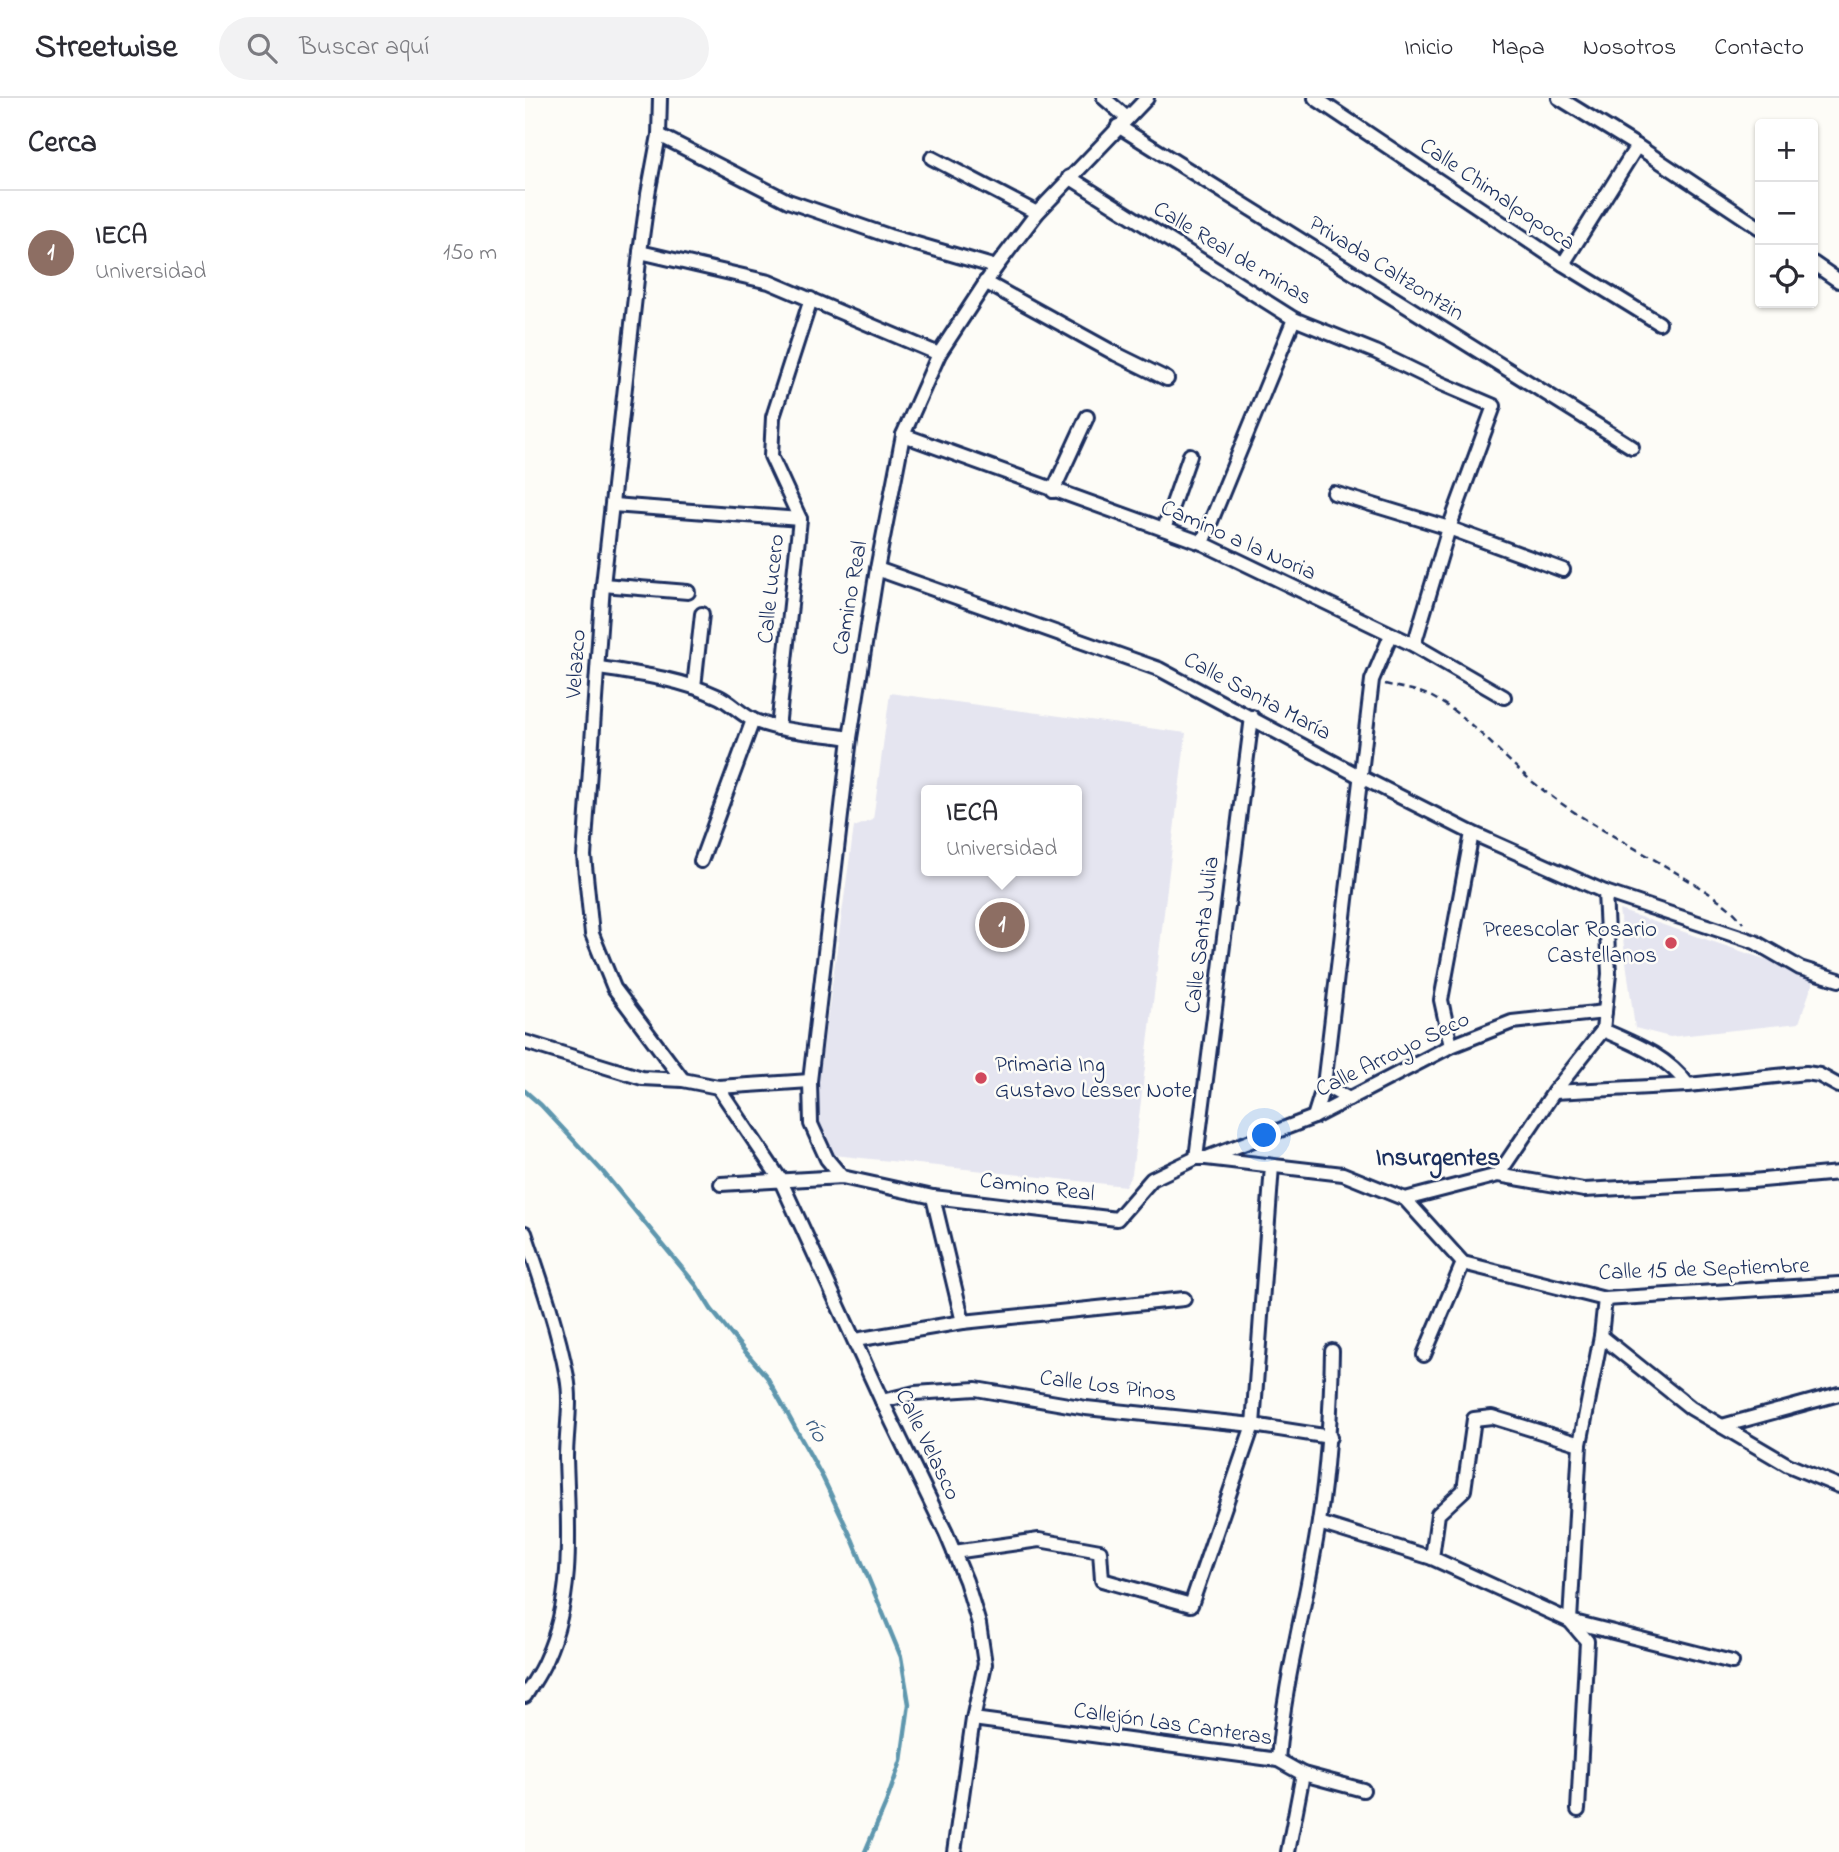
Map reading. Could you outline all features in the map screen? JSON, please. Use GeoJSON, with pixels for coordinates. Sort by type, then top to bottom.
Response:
{"type":"FeatureCollection","features":[{"type":"Feature","properties":{"kind":"street","name":"Velazco"},"geometry":{"type":"LineString","coordinates":[[660,98],[659,135],[640,252],[603,586],[584,856],[592,934],[614,988],[683,1080]]}},
{"type":"Feature","properties":{"kind":"street","name":"Privada Caltzontzin"},"geometry":{"type":"LineString","coordinates":[[1104,98],[1123,122],[1632,447]]}},
{"type":"Feature","properties":{"kind":"street","name":"Camino Real"},"geometry":{"type":"LineString","coordinates":[[842,1177],[827,1159],[811,1124],[810,1081],[850,738],[877,569],[903,435],[939,354],[985,282],[1037,213],[1147,98]]}},
{"type":"Feature","properties":{"kind":"street","name":"Calle Chimalpopoca"},"geometry":{"type":"LineString","coordinates":[[1315,98],[1563,264],[1659,323]]}},
{"type":"Feature","properties":{"kind":"street"},"geometry":{"type":"LineString","coordinates":[[1559,98],[1577,103],[1755,225]]}},
{"type":"Feature","properties":{"kind":"street"},"geometry":{"type":"LineString","coordinates":[[659,135],[788,201],[889,236],[996,267]]}},
{"type":"Feature","properties":{"kind":"street"},"geometry":{"type":"LineString","coordinates":[[1563,264],[1637,146]]}},
{"type":"Feature","properties":{"kind":"street"},"geometry":{"type":"LineString","coordinates":[[932,158],[1037,213]]}},
{"type":"Feature","properties":{"kind":"street","name":"Calle Real de minas"},"geometry":{"type":"LineString","coordinates":[[1069,177],[1294,319],[1376,352],[1494,406],[1450,528]]}},
{"type":"Feature","properties":{"kind":"street"},"geometry":{"type":"LineString","coordinates":[[640,252],[769,282],[939,354]]}},
{"type":"Feature","properties":{"kind":"street"},"geometry":{"type":"LineString","coordinates":[[1818,266],[1839,281]]}},
{"type":"Feature","properties":{"kind":"street"},"geometry":{"type":"LineString","coordinates":[[985,282],[1167,379]]}},
{"type":"Feature","properties":{"kind":"street","name":"Calle Lucero"},"geometry":{"type":"LineString","coordinates":[[778,728],[800,519],[772,456],[773,417],[811,299]]}},
{"type":"Feature","properties":{"kind":"street"},"geometry":{"type":"LineString","coordinates":[[1202,543],[1294,319]]}},
{"type":"Feature","properties":{"kind":"street"},"geometry":{"type":"LineString","coordinates":[[1053,491],[1087,417]]}},
{"type":"Feature","properties":{"kind":"street","name":"Camino a la Noria"},"geometry":{"type":"LineString","coordinates":[[903,435],[1202,543],[1414,645],[1504,697]]}},
{"type":"Feature","properties":{"kind":"street"},"geometry":{"type":"LineString","coordinates":[[1164,529],[1191,455]]}},
{"type":"Feature","properties":{"kind":"street"},"geometry":{"type":"LineString","coordinates":[[1334,493],[1450,528],[1563,570]]}},
{"type":"Feature","properties":{"kind":"street"},"geometry":{"type":"LineString","coordinates":[[613,505],[800,519]]}},
{"type":"Feature","properties":{"kind":"street"},"geometry":{"type":"LineString","coordinates":[[1414,645],[1450,528]]}},
{"type":"Feature","properties":{"kind":"street","name":"Calle Santa María"},"geometry":{"type":"LineString","coordinates":[[877,569],[1159,669],[1472,833],[1605,892],[1755,942],[1800,968],[1839,980]]}},
{"type":"Feature","properties":{"kind":"street"},"geometry":{"type":"LineString","coordinates":[[603,586],[688,592]]}},
{"type":"Feature","properties":{"kind":"street"},"geometry":{"type":"LineString","coordinates":[[694,687],[702,614]]}},
{"type":"Feature","properties":{"kind":"street"},"geometry":{"type":"LineString","coordinates":[[1314,1117],[1324,1086],[1372,680],[1391,635]]}},
{"type":"Feature","properties":{"kind":"street"},"geometry":{"type":"LineString","coordinates":[[599,668],[662,677],[694,687],[720,698],[753,720],[778,728],[850,738]]}},
{"type":"Feature","properties":{"kind":"street","name":"Calle Santa Julia"},"geometry":{"type":"LineString","coordinates":[[1201,1158],[1252,718]]}},
{"type":"Feature","properties":{"kind":"street"},"geometry":{"type":"LineString","coordinates":[[701,861],[753,720]]}},
{"type":"Feature","properties":{"kind":"street"},"geometry":{"type":"LineString","coordinates":[[1451,1046],[1441,1000],[1472,833]]}},
{"type":"Feature","properties":{"kind":"street"},"geometry":{"type":"LineString","coordinates":[[1498,1175],[1554,1092],[1603,1030],[1609,974],[1605,892]]}},
{"type":"Feature","properties":{"kind":"street","name":"Calle Arroyo Seco"},"geometry":{"type":"LineString","coordinates":[[1201,1158],[1314,1117],[1451,1046],[1512,1022],[1605,1012]]}},
{"type":"Feature","properties":{"kind":"street"},"geometry":{"type":"LineString","coordinates":[[1603,1030],[1654,1053],[1678,1072],[1688,1086]]}},
{"type":"Feature","properties":{"kind":"street"},"geometry":{"type":"LineString","coordinates":[[525,1042],[642,1078],[683,1080],[718,1087],[810,1081]]}},
{"type":"Feature","properties":{"kind":"street"},"geometry":{"type":"LineString","coordinates":[[1554,1092],[1688,1086],[1806,1073],[1819,1075],[1839,1086]]}},
{"type":"Feature","properties":{"kind":"street"},"geometry":{"type":"LineString","coordinates":[[1324,1086],[1349,1099]]}},
{"type":"Feature","properties":{"kind":"street","name":"Calle Velasco"},"geometry":{"type":"LineString","coordinates":[[718,1087],[780,1179],[966,1581],[979,1624],[985,1664],[973,1719],[955,1852]]}},
{"type":"Feature","properties":{"kind":"street"},"geometry":{"type":"LineString","coordinates":[[1201,1158],[1343,1174],[1405,1199],[1463,1263],[1424,1355]]}},
{"type":"Feature","properties":{"kind":"street","name":"Camino Real"},"geometry":{"type":"LineString","coordinates":[[721,1184],[842,1177],[933,1198],[1117,1219],[1152,1179],[1201,1158]]}},
{"type":"Feature","properties":{"kind":"street"},"geometry":{"type":"LineString","coordinates":[[954,1552],[1039,1540],[1100,1550],[1102,1580],[1191,1605],[1253,1425],[1272,1166]]}},
{"type":"Feature","properties":{"kind":"street"},"geometry":{"type":"LineString","coordinates":[[1405,1199],[1498,1175],[1584,1190],[1752,1181],[1839,1173]]}},
{"type":"Feature","properties":{"kind":"street"},"geometry":{"type":"LineString","coordinates":[[933,1198],[963,1322]]}},
{"type":"Feature","properties":{"kind":"street"},"geometry":{"type":"LineString","coordinates":[[525,1233],[551,1314],[568,1380],[566,1459],[569,1510],[566,1582],[558,1625],[546,1659],[525,1696]]}},
{"type":"Feature","properties":{"kind":"street","name":"Calle 15 de Septiembre"},"geometry":{"type":"LineString","coordinates":[[1463,1263],[1605,1299],[1839,1284]]}},
{"type":"Feature","properties":{"kind":"street"},"geometry":{"type":"LineString","coordinates":[[1578,1811],[1587,1642],[1570,1621],[1580,1444],[1601,1336],[1605,1299]]}},
{"type":"Feature","properties":{"kind":"street"},"geometry":{"type":"LineString","coordinates":[[855,1340],[963,1322],[1184,1300]]}},
{"type":"Feature","properties":{"kind":"street"},"geometry":{"type":"LineString","coordinates":[[1601,1336],[1691,1408],[1788,1465],[1839,1486]]}},
{"type":"Feature","properties":{"kind":"street"},"geometry":{"type":"LineString","coordinates":[[1278,1760],[1282,1711],[1319,1523],[1330,1437],[1332,1351]]}},
{"type":"Feature","properties":{"kind":"street","name":"Calle Los Pinos"},"geometry":{"type":"LineString","coordinates":[[882,1401],[915,1393],[976,1389],[1086,1408],[1253,1425],[1330,1437]]}},
{"type":"Feature","properties":{"kind":"street"},"geometry":{"type":"LineString","coordinates":[[1722,1426],[1839,1395]]}},
{"type":"Feature","properties":{"kind":"street"},"geometry":{"type":"LineString","coordinates":[[1432,1558],[1438,1514],[1464,1490],[1474,1419],[1492,1417],[1580,1444]]}},
{"type":"Feature","properties":{"kind":"street"},"geometry":{"type":"LineString","coordinates":[[1319,1523],[1432,1558],[1570,1621],[1732,1662]]}},
{"type":"Feature","properties":{"kind":"street","name":"Callejón Las Canteras"},"geometry":{"type":"LineString","coordinates":[[973,1719],[1278,1760],[1303,1774],[1363,1790]]}},
{"type":"Feature","properties":{"kind":"street"},"geometry":{"type":"LineString","coordinates":[[1293,1851],[1303,1774]]}},
{"type":"Feature","properties":{"kind":"path"},"geometry":{"type":"LineString","coordinates":[[1372,680],[1429,696],[1443,704],[1469,724],[1533,783],[1577,816],[1652,857],[1717,898],[1741,919],[1755,942]]}},
{"type":"Feature","properties":{"kind":"shaded area"},"geometry":{"type":"Polygon","coordinates":[[[890,693],[1186,733],[1132,1174],[1125,1186],[834,1155],[819,1128],[815,1106],[854,827],[873,820],[890,693]]]}},
{"type":"Feature","properties":{"kind":"shaded area","name":"Preescolar Rosario Castellanos"},"geometry":{"type":"Polygon","coordinates":[[[1619,910],[1815,976],[1799,1023],[1670,1037],[1635,1028],[1619,910]]]}},
{"type":"Feature","properties":{"kind":"waterway","name":"río"},"geometry":{"type":"LineString","coordinates":[[525,1091],[603,1172],[767,1377],[823,1478],[853,1541],[901,1657],[909,1704],[901,1761],[865,1852]]}},
{"type":"Feature","properties":{"kind":"place","name":"IECA"},"geometry":{"type":"Point","coordinates":[1002,925]}},
{"type":"Feature","properties":{"kind":"place","name":"Preescolar Rosario Castellanos"},"geometry":{"type":"Point","coordinates":[1671,943]}},
{"type":"Feature","properties":{"kind":"place","name":"Primaria Ing Gustavo Lesser Note"},"geometry":{"type":"Point","coordinates":[981,1078]}},
{"type":"Feature","properties":{"kind":"district","name":"Insurgentes"},"geometry":{"type":"Point","coordinates":[1438,1159]}}]}
